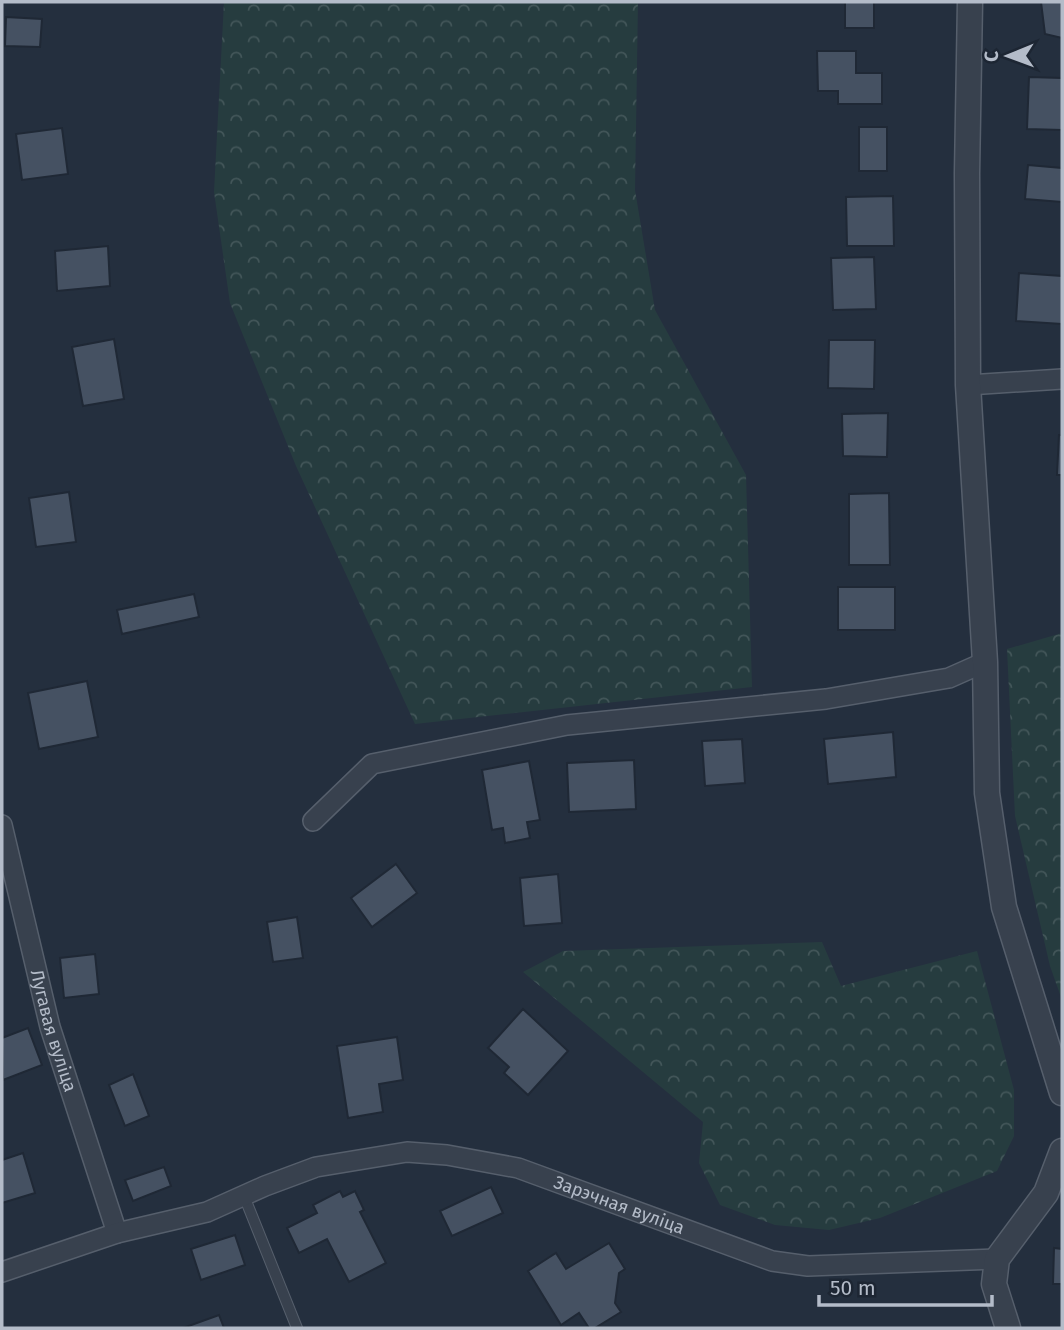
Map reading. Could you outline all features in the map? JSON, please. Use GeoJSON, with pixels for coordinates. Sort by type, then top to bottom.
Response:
{"type":"FeatureCollection","features":[{"type":"Feature","properties":{"kind":"street"},"geometry":{"type":"LineString","coordinates":[[971,2],[967,173],[968,385],[985,662],[987,793],[1004,908],[1062,1093]]}},
{"type":"Feature","properties":{"kind":"street"},"geometry":{"type":"LineString","coordinates":[[968,385],[1062,379]]}},
{"type":"Feature","properties":{"kind":"street"},"geometry":{"type":"LineString","coordinates":[[313,821],[372,764],[567,725],[826,699],[949,678],[985,662]]}},
{"type":"Feature","properties":{"kind":"street","name":"Лугавая вуліца"},"geometry":{"type":"LineString","coordinates":[[2,825],[50,1027],[117,1233]]}},
{"type":"Feature","properties":{"kind":"street"},"geometry":{"type":"LineString","coordinates":[[1008,1328],[994,1284],[997,1259],[1045,1193],[1062,1151]]}},
{"type":"Feature","properties":{"kind":"street","name":"Зарэчная вуліца"},"geometry":{"type":"LineString","coordinates":[[2,1272],[117,1233],[206,1212],[316,1167],[407,1152],[447,1155],[518,1168],[772,1261],[808,1266],[997,1259]]}},
{"type":"Feature","properties":{"kind":"lane"},"geometry":{"type":"LineString","coordinates":[[244,1196],[297,1328]]}},
{"type":"Feature","properties":{"kind":"green space"},"geometry":{"type":"Polygon","coordinates":[[[224,2],[638,2],[635,190],[655,310],[746,475],[752,687],[415,724],[296,466],[230,303],[214,192],[224,2]]]}},
{"type":"Feature","properties":{"kind":"green space"},"geometry":{"type":"Polygon","coordinates":[[[1062,633],[1062,1000],[1050,966],[1015,816],[1007,649],[1062,633]]]}},
{"type":"Feature","properties":{"kind":"green space"},"geometry":{"type":"Polygon","coordinates":[[[822,942],[841,986],[977,951],[1014,1090],[1014,1136],[997,1171],[880,1218],[829,1230],[775,1225],[720,1205],[699,1163],[703,1122],[523,972],[563,951],[822,942]]]}},
{"type":"Feature","properties":{"kind":"building"},"geometry":{"type":"Polygon","coordinates":[[[845,2],[874,2],[874,28],[845,28],[845,2]]]}},
{"type":"Feature","properties":{"kind":"building"},"geometry":{"type":"Polygon","coordinates":[[[1041,2],[1062,2],[1062,38],[1045,34],[1041,2]]]}},
{"type":"Feature","properties":{"kind":"building"},"geometry":{"type":"Polygon","coordinates":[[[6,17],[42,19],[40,47],[5,46],[6,17]]]}},
{"type":"Feature","properties":{"kind":"building"},"geometry":{"type":"Polygon","coordinates":[[[817,51],[856,51],[856,73],[882,73],[882,104],[838,104],[838,91],[818,91],[817,51]]]}},
{"type":"Feature","properties":{"kind":"building"},"geometry":{"type":"Polygon","coordinates":[[[1029,77],[1062,78],[1062,130],[1027,129],[1029,77]]]}},
{"type":"Feature","properties":{"kind":"building"},"geometry":{"type":"Polygon","coordinates":[[[859,127],[887,127],[887,171],[859,171],[859,127]]]}},
{"type":"Feature","properties":{"kind":"building"},"geometry":{"type":"Polygon","coordinates":[[[62,128],[68,174],[22,180],[16,134],[62,128]]]}},
{"type":"Feature","properties":{"kind":"building"},"geometry":{"type":"Polygon","coordinates":[[[1028,165],[1062,168],[1062,202],[1025,199],[1028,165]]]}},
{"type":"Feature","properties":{"kind":"building"},"geometry":{"type":"Polygon","coordinates":[[[893,196],[894,246],[847,246],[846,197],[893,196]]]}},
{"type":"Feature","properties":{"kind":"building"},"geometry":{"type":"Polygon","coordinates":[[[108,246],[110,286],[57,291],[55,251],[108,246]]]}},
{"type":"Feature","properties":{"kind":"building"},"geometry":{"type":"Polygon","coordinates":[[[874,257],[876,309],[833,310],[831,258],[874,257]]]}},
{"type":"Feature","properties":{"kind":"building"},"geometry":{"type":"Polygon","coordinates":[[[1019,273],[1062,276],[1062,324],[1016,321],[1019,273]]]}},
{"type":"Feature","properties":{"kind":"building"},"geometry":{"type":"Polygon","coordinates":[[[114,339],[124,399],[83,406],[72,347],[114,339]]]}},
{"type":"Feature","properties":{"kind":"building"},"geometry":{"type":"Polygon","coordinates":[[[829,340],[875,340],[874,389],[828,388],[829,340]]]}},
{"type":"Feature","properties":{"kind":"building"},"geometry":{"type":"Polygon","coordinates":[[[888,413],[887,457],[843,456],[842,414],[888,413]]]}},
{"type":"Feature","properties":{"kind":"building"},"geometry":{"type":"Polygon","coordinates":[[[1059,435],[1062,435],[1062,475],[1057,475],[1059,435]]]}},
{"type":"Feature","properties":{"kind":"building"},"geometry":{"type":"Polygon","coordinates":[[[69,492],[76,542],[36,547],[29,498],[69,492]]]}},
{"type":"Feature","properties":{"kind":"building"},"geometry":{"type":"Polygon","coordinates":[[[889,493],[890,565],[849,565],[849,494],[889,493]]]}},
{"type":"Feature","properties":{"kind":"building"},"geometry":{"type":"Polygon","coordinates":[[[838,587],[895,587],[895,630],[838,630],[838,587]]]}},
{"type":"Feature","properties":{"kind":"building"},"geometry":{"type":"Polygon","coordinates":[[[194,594],[199,617],[122,634],[117,610],[194,594]]]}},
{"type":"Feature","properties":{"kind":"building"},"geometry":{"type":"Polygon","coordinates":[[[87,681],[98,737],[39,749],[28,693],[87,681]]]}},
{"type":"Feature","properties":{"kind":"building"},"geometry":{"type":"Polygon","coordinates":[[[893,732],[896,777],[828,784],[824,739],[893,732]]]}},
{"type":"Feature","properties":{"kind":"building"},"geometry":{"type":"Polygon","coordinates":[[[742,739],[745,783],[705,786],[702,741],[742,739]]]}},
{"type":"Feature","properties":{"kind":"building"},"geometry":{"type":"Polygon","coordinates":[[[634,760],[636,809],[569,812],[567,763],[634,760]]]}},
{"type":"Feature","properties":{"kind":"building"},"geometry":{"type":"Polygon","coordinates":[[[529,761],[540,820],[527,822],[530,838],[505,843],[503,828],[492,830],[482,770],[529,761]]]}},
{"type":"Feature","properties":{"kind":"building"},"geometry":{"type":"Polygon","coordinates":[[[396,864],[417,893],[372,927],[351,898],[396,864]]]}},
{"type":"Feature","properties":{"kind":"building"},"geometry":{"type":"Polygon","coordinates":[[[558,874],[562,923],[524,926],[520,878],[558,874]]]}},
{"type":"Feature","properties":{"kind":"building"},"geometry":{"type":"Polygon","coordinates":[[[297,917],[303,958],[273,962],[267,922],[297,917]]]}},
{"type":"Feature","properties":{"kind":"building"},"geometry":{"type":"Polygon","coordinates":[[[95,954],[99,994],[64,998],[60,958],[95,954]]]}},
{"type":"Feature","properties":{"kind":"building"},"geometry":{"type":"Polygon","coordinates":[[[523,1009],[568,1051],[528,1095],[504,1073],[509,1067],[488,1048],[523,1009]]]}},
{"type":"Feature","properties":{"kind":"building"},"geometry":{"type":"Polygon","coordinates":[[[28,1028],[42,1065],[3,1080],[2,1038],[28,1028]]]}},
{"type":"Feature","properties":{"kind":"building"},"geometry":{"type":"Polygon","coordinates":[[[397,1037],[403,1080],[379,1084],[383,1112],[348,1118],[337,1046],[397,1037]]]}},
{"type":"Feature","properties":{"kind":"building"},"geometry":{"type":"Polygon","coordinates":[[[133,1074],[149,1116],[125,1126],[109,1085],[133,1074]]]}},
{"type":"Feature","properties":{"kind":"building"},"geometry":{"type":"Polygon","coordinates":[[[23,1153],[35,1193],[2,1203],[2,1160],[23,1153]]]}},
{"type":"Feature","properties":{"kind":"building"},"geometry":{"type":"Polygon","coordinates":[[[164,1167],[171,1186],[133,1201],[125,1180],[164,1167]]]}},
{"type":"Feature","properties":{"kind":"building"},"geometry":{"type":"Polygon","coordinates":[[[491,1187],[503,1213],[452,1236],[440,1211],[491,1187]]]}},
{"type":"Feature","properties":{"kind":"building"},"geometry":{"type":"Polygon","coordinates":[[[340,1191],[343,1197],[355,1191],[364,1210],[360,1212],[386,1263],[349,1282],[327,1239],[299,1253],[287,1228],[317,1213],[313,1205],[340,1191]]]}},
{"type":"Feature","properties":{"kind":"building"},"geometry":{"type":"Polygon","coordinates":[[[235,1235],[245,1265],[201,1280],[191,1249],[235,1235]]]}},
{"type":"Feature","properties":{"kind":"building"},"geometry":{"type":"Polygon","coordinates":[[[609,1243],[625,1269],[619,1273],[615,1303],[621,1312],[595,1328],[589,1328],[579,1313],[561,1325],[528,1271],[556,1253],[566,1269],[609,1243]]]}},
{"type":"Feature","properties":{"kind":"building"},"geometry":{"type":"Polygon","coordinates":[[[1054,1248],[1062,1249],[1062,1284],[1053,1284],[1054,1248]]]}},
{"type":"Feature","properties":{"kind":"building"},"geometry":{"type":"Polygon","coordinates":[[[219,1315],[224,1328],[183,1328],[219,1315]]]}}]}
